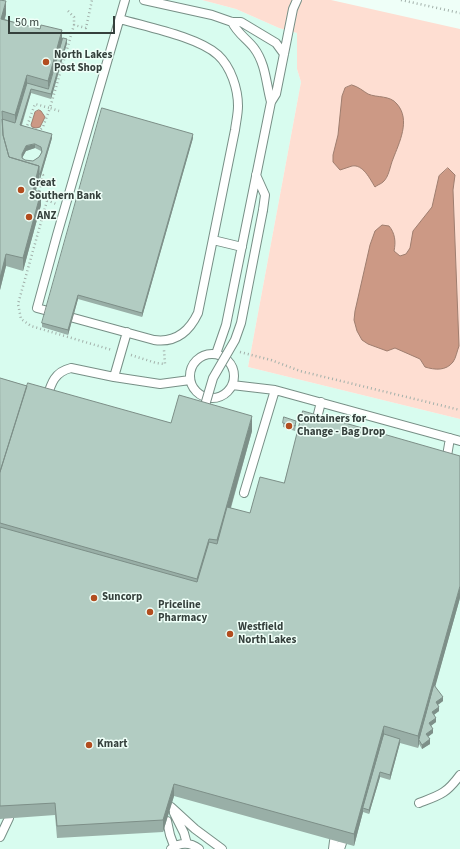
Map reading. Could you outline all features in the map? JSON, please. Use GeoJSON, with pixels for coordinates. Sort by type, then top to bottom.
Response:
{"type":"FeatureCollection","features":[{"type":"Feature","properties":{"kind":"lane"},"geometry":{"type":"LineString","coordinates":[[120,19],[191,40],[206,47],[219,56],[231,74],[237,90],[238,106],[235,130],[198,313],[193,324],[172,340],[154,340],[38,308],[66,207],[120,19],[126,0]]}},
{"type":"Feature","properties":{"kind":"lane"},"geometry":{"type":"LineString","coordinates":[[144,0],[212,15],[232,22],[240,22],[276,43],[284,54]]}},
{"type":"Feature","properties":{"kind":"lane"},"geometry":{"type":"LineString","coordinates":[[218,350],[228,361],[234,372],[232,385],[228,392],[222,396],[207,398],[194,390],[189,373],[196,360],[218,350],[226,325],[271,102],[276,94],[293,9],[297,0]]}},
{"type":"Feature","properties":{"kind":"lane"},"geometry":{"type":"LineString","coordinates":[[232,22],[236,29],[259,56],[265,74],[271,102]]}},
{"type":"Feature","properties":{"kind":"lane"},"geometry":{"type":"LineString","coordinates":[[214,398],[200,417],[213,378],[235,340],[241,323],[265,195],[256,175]]}},
{"type":"Feature","properties":{"kind":"lane"},"geometry":{"type":"LineString","coordinates":[[213,240],[242,247]]}},
{"type":"Feature","properties":{"kind":"lane"},"geometry":{"type":"LineString","coordinates":[[114,377],[127,332]]}},
{"type":"Feature","properties":{"kind":"lane"},"geometry":{"type":"LineString","coordinates":[[45,403],[54,379],[64,370],[71,368],[114,377],[160,384],[190,380]]}},
{"type":"Feature","properties":{"kind":"lane"},"geometry":{"type":"LineString","coordinates":[[232,385],[275,390],[460,440]]}},
{"type":"Feature","properties":{"kind":"lane"},"geometry":{"type":"LineString","coordinates":[[192,403],[194,390]]}},
{"type":"Feature","properties":{"kind":"lane"},"geometry":{"type":"LineString","coordinates":[[244,493],[275,390]]}},
{"type":"Feature","properties":{"kind":"lane"},"geometry":{"type":"LineString","coordinates":[[315,427],[321,402]]}},
{"type":"Feature","properties":{"kind":"lane"},"geometry":{"type":"LineString","coordinates":[[446,464],[450,438]]}},
{"type":"Feature","properties":{"kind":"lane"},"geometry":{"type":"LineString","coordinates":[[419,803],[444,793],[452,786],[460,775]]}},
{"type":"Feature","properties":{"kind":"lane"},"geometry":{"type":"LineString","coordinates":[[187,844],[184,833],[171,807],[194,829],[222,849]]}},
{"type":"Feature","properties":{"kind":"lane"},"geometry":{"type":"LineString","coordinates":[[0,837],[9,818]]}},
{"type":"Feature","properties":{"kind":"lane"},"geometry":{"type":"LineString","coordinates":[[166,821],[172,848],[187,844],[199,849]]}},
{"type":"Feature","properties":{"kind":"path"},"geometry":{"type":"LineString","coordinates":[[74,25],[86,28],[92,0]]}},
{"type":"Feature","properties":{"kind":"path"},"geometry":{"type":"LineString","coordinates":[[401,0],[460,13]]}},
{"type":"Feature","properties":{"kind":"path"},"geometry":{"type":"LineString","coordinates":[[33,136],[43,127],[74,25],[74,17],[68,10]]}},
{"type":"Feature","properties":{"kind":"path"},"geometry":{"type":"LineString","coordinates":[[24,134],[35,104],[59,111]]}},
{"type":"Feature","properties":{"kind":"path"},"geometry":{"type":"LineString","coordinates":[[33,170],[43,175],[38,196],[47,201],[66,207]]}},
{"type":"Feature","properties":{"kind":"path"},"geometry":{"type":"LineString","coordinates":[[47,201],[18,304],[21,319],[32,326],[156,363],[165,364],[163,341]]}},
{"type":"Feature","properties":{"kind":"path"},"geometry":{"type":"LineString","coordinates":[[218,350],[271,360],[300,371],[460,410]]}},
{"type":"Feature","properties":{"kind":"shaded area","name":"Westfield North Lakes"},"geometry":{"type":"Polygon","coordinates":[[[0,0],[202,0],[236,9],[279,28],[297,33],[297,69],[301,82],[248,367],[460,419],[460,849],[0,849],[0,0]]]}},
{"type":"Feature","properties":{"kind":"shaded area"},"geometry":{"type":"Polygon","coordinates":[[[202,0],[331,0],[460,29],[460,419],[248,367],[301,82],[297,69],[297,33],[279,28],[236,9],[202,0]]]}},
{"type":"Feature","properties":{"kind":"shaded area"},"geometry":{"type":"Polygon","coordinates":[[[352,85],[368,94],[391,99],[401,110],[403,117],[401,139],[388,174],[383,182],[375,187],[360,167],[352,166],[340,170],[333,162],[333,155],[338,135],[342,96],[345,88],[352,85]]]}},
{"type":"Feature","properties":{"kind":"shaded area"},"geometry":{"type":"Polygon","coordinates":[[[39,110],[45,117],[40,127],[32,127],[31,125],[35,112],[39,110]]]}},
{"type":"Feature","properties":{"kind":"shaded area"},"geometry":{"type":"Polygon","coordinates":[[[448,168],[455,175],[453,190],[459,346],[455,359],[450,365],[444,368],[433,369],[425,367],[420,359],[395,348],[387,351],[368,344],[362,340],[357,331],[354,320],[370,245],[375,231],[382,225],[389,226],[393,232],[395,244],[394,251],[400,256],[406,254],[410,248],[413,231],[432,207],[439,176],[448,168]]]}},
{"type":"Feature","properties":{"kind":"building"},"geometry":{"type":"Polygon","coordinates":[[[0,0],[6,1],[1,19],[40,29],[41,25],[62,30],[48,81],[27,75],[15,115],[2,111],[3,135],[9,157],[39,166],[33,190],[41,192],[23,258],[6,254],[0,278],[0,0]]]}},
{"type":"Feature","properties":{"kind":"building"},"geometry":{"type":"Polygon","coordinates":[[[63,38],[67,39],[51,94],[31,89],[20,125],[52,134],[39,174],[39,166],[9,157],[3,135],[2,119],[15,123],[27,83],[48,89],[63,38]],[[35,144],[26,146],[22,154],[22,158],[33,161],[39,157],[42,152],[41,147],[35,144]]]}},
{"type":"Feature","properties":{"kind":"building"},"geometry":{"type":"Polygon","coordinates":[[[102,108],[193,134],[142,313],[78,295],[68,330],[42,323],[102,108]]]}},
{"type":"Feature","properties":{"kind":"building"},"geometry":{"type":"Polygon","coordinates":[[[0,378],[27,386],[0,472],[0,378]]]}},
{"type":"Feature","properties":{"kind":"building"},"geometry":{"type":"Polygon","coordinates":[[[28,383],[171,423],[179,395],[252,416],[217,540],[209,539],[197,579],[0,523],[0,472],[28,383]]]}},
{"type":"Feature","properties":{"kind":"building"},"geometry":{"type":"Polygon","coordinates":[[[303,411],[460,456],[460,586],[418,736],[384,726],[354,834],[174,784],[163,820],[57,826],[55,803],[0,806],[0,527],[197,582],[209,542],[217,544],[227,507],[250,513],[260,477],[284,483],[303,411]]]}},
{"type":"Feature","properties":{"kind":"building"},"geometry":{"type":"Polygon","coordinates":[[[284,417],[296,421],[295,426],[283,423],[284,417]]]}},
{"type":"Feature","properties":{"kind":"building"},"geometry":{"type":"Polygon","coordinates":[[[434,685],[443,697],[436,702],[439,707],[432,712],[436,718],[429,723],[433,729],[426,734],[430,739],[422,745],[419,740],[434,685]]]}},
{"type":"Feature","properties":{"kind":"building"},"geometry":{"type":"Polygon","coordinates":[[[384,734],[400,739],[390,775],[380,772],[369,810],[363,808],[384,734]]]}},
{"type":"Feature","properties":{"kind":"place","name":"North Lakes Post Shop"},"geometry":{"type":"Point","coordinates":[46,62]}},
{"type":"Feature","properties":{"kind":"place","name":"Great Southern Bank"},"geometry":{"type":"Point","coordinates":[21,190]}},
{"type":"Feature","properties":{"kind":"place","name":"ANZ"},"geometry":{"type":"Point","coordinates":[29,217]}},
{"type":"Feature","properties":{"kind":"place","name":"Containers for Change - Bag Drop"},"geometry":{"type":"Point","coordinates":[289,426]}},
{"type":"Feature","properties":{"kind":"place","name":"Suncorp"},"geometry":{"type":"Point","coordinates":[94,598]}},
{"type":"Feature","properties":{"kind":"place","name":"Priceline Pharmacy"},"geometry":{"type":"Point","coordinates":[150,612]}},
{"type":"Feature","properties":{"kind":"place","name":"Westfield North Lakes"},"geometry":{"type":"Point","coordinates":[230,634]}},
{"type":"Feature","properties":{"kind":"place","name":"Kmart"},"geometry":{"type":"Point","coordinates":[89,745]}}]}
